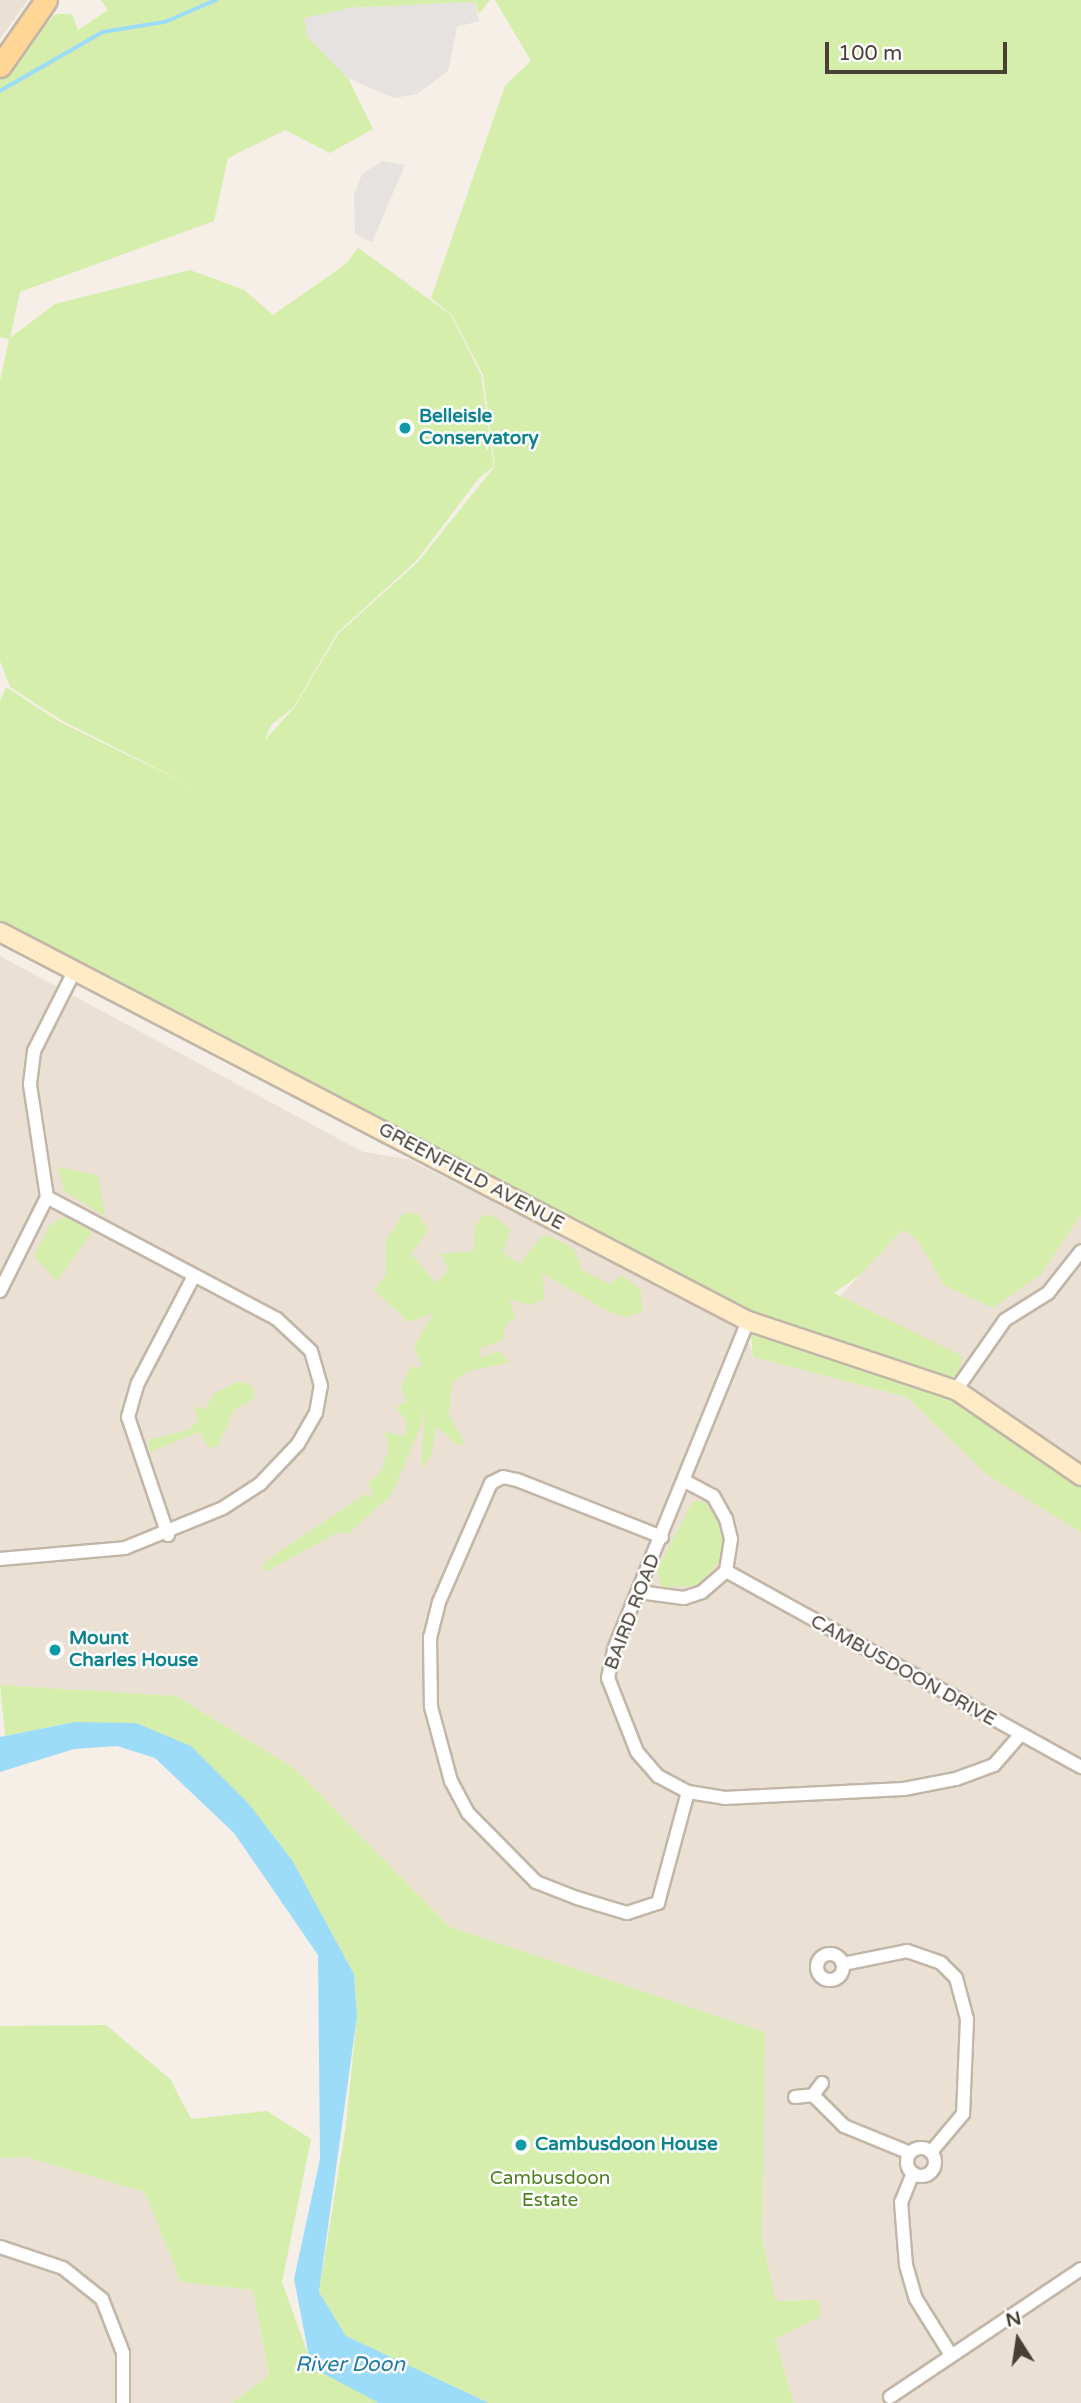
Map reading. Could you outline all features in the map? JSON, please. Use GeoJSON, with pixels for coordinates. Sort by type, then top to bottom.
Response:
{"type":"FeatureCollection","features":[{"type":"Feature","properties":{"kind":"main road"},"geometry":{"type":"LineString","coordinates":[[0,66],[46,0]]}},
{"type":"Feature","properties":{"kind":"street","name":"GREENFIELD AVENUE"},"geometry":{"type":"LineString","coordinates":[[0,932],[748,1321],[956,1390],[1081,1476]]}},
{"type":"Feature","properties":{"kind":"street"},"geometry":{"type":"LineString","coordinates":[[0,1291],[47,1197],[30,1084],[34,1051],[75,970]]}},
{"type":"Feature","properties":{"kind":"street"},"geometry":{"type":"LineString","coordinates":[[0,1559],[125,1548],[167,1535],[260,1485],[298,1444],[316,1413],[321,1386],[300,1335],[47,1197]]}},
{"type":"Feature","properties":{"kind":"street"},"geometry":{"type":"LineString","coordinates":[[956,1390],[1005,1320],[1048,1293],[1081,1251]]}},
{"type":"Feature","properties":{"kind":"street"},"geometry":{"type":"LineString","coordinates":[[167,1535],[128,1417],[138,1383],[194,1276]]}},
{"type":"Feature","properties":{"kind":"street","name":"BAIRD ROAD"},"geometry":{"type":"LineString","coordinates":[[748,1321],[687,1482],[639,1592],[608,1678],[637,1752],[658,1776],[688,1792],[724,1798],[904,1789],[994,1765],[1018,1736]]}},
{"type":"Feature","properties":{"kind":"street"},"geometry":{"type":"LineString","coordinates":[[662,1537],[517,1480],[503,1476],[491,1483],[439,1602],[430,1637],[431,1707],[451,1781],[468,1813],[536,1882],[577,1898],[626,1913],[658,1903],[688,1792]]}},
{"type":"Feature","properties":{"kind":"street"},"geometry":{"type":"LineString","coordinates":[[639,1592],[684,1598],[702,1592],[726,1571],[731,1539],[726,1519],[713,1496],[687,1482]]}},
{"type":"Feature","properties":{"kind":"street","name":"CAMBUSDOON DRIVE"},"geometry":{"type":"LineString","coordinates":[[726,1571],[1018,1736],[1081,1767]]}},
{"type":"Feature","properties":{"kind":"street"},"geometry":{"type":"LineString","coordinates":[[843,1964],[907,1951],[941,1964],[956,1978],[967,2019],[963,2114],[931,2152],[931,2171],[913,2173]]}},
{"type":"Feature","properties":{"kind":"street"},"geometry":{"type":"LineString","coordinates":[[795,2097],[813,2095],[822,2083]]}},
{"type":"Feature","properties":{"kind":"street"},"geometry":{"type":"LineString","coordinates":[[813,2095],[844,2126],[910,2153],[931,2152]]}},
{"type":"Feature","properties":{"kind":"street"},"geometry":{"type":"LineString","coordinates":[[910,2153],[913,2173],[901,2202],[906,2265],[916,2299],[951,2355]]}},
{"type":"Feature","properties":{"kind":"street"},"geometry":{"type":"LineString","coordinates":[[0,2247],[63,2268],[102,2299],[123,2353],[123,2403]]}},
{"type":"Feature","properties":{"kind":"street"},"geometry":{"type":"LineString","coordinates":[[890,2397],[1081,2269]]}},
{"type":"Feature","properties":{"kind":"shaded area"},"geometry":{"type":"Polygon","coordinates":[[[0,0],[28,0],[0,39],[0,0]]]}},
{"type":"Feature","properties":{"kind":"shaded area"},"geometry":{"type":"Polygon","coordinates":[[[475,2],[479,21],[457,27],[448,71],[417,94],[394,98],[348,78],[307,36],[304,18],[350,8],[475,2]]]}},
{"type":"Feature","properties":{"kind":"shaded area"},"geometry":{"type":"Polygon","coordinates":[[[382,161],[405,165],[372,242],[355,234],[354,195],[362,174],[382,161]]]}},
{"type":"Feature","properties":{"kind":"shaded area"},"geometry":{"type":"Polygon","coordinates":[[[0,956],[363,1152],[408,1159],[745,1327],[753,1357],[907,1397],[986,1474],[1081,1526],[1081,2403],[794,2403],[775,2339],[819,2317],[818,2300],[776,2301],[762,2238],[764,2032],[450,1927],[294,1768],[176,1696],[0,1685],[0,956]]]}},
{"type":"Feature","properties":{"kind":"shaded area"},"geometry":{"type":"Polygon","coordinates":[[[1081,1215],[1081,1469],[840,1296],[902,1230],[918,1239],[944,1285],[1041,1274],[1081,1215]]]}},
{"type":"Feature","properties":{"kind":"shaded area"},"geometry":{"type":"Polygon","coordinates":[[[27,2157],[146,2192],[181,2282],[253,2290],[269,2375],[232,2403],[0,2403],[0,2158],[27,2157]]]}},
{"type":"Feature","properties":{"kind":"green space"},"geometry":{"type":"Polygon","coordinates":[[[101,0],[490,0],[479,14],[475,2],[350,8],[307,36],[348,78],[373,129],[330,153],[285,130],[228,158],[214,221],[20,292],[10,338],[55,304],[190,270],[244,290],[273,315],[346,264],[358,248],[451,315],[481,375],[494,466],[479,478],[416,561],[337,633],[293,708],[271,725],[265,740],[294,708],[338,634],[418,562],[495,466],[483,375],[452,315],[431,298],[505,86],[531,61],[495,0],[1081,0],[1081,1215],[1041,1274],[993,1308],[944,1285],[918,1240],[902,1230],[860,1275],[834,1293],[963,1356],[951,1399],[1081,1483],[1081,1532],[986,1474],[907,1397],[753,1357],[749,1318],[0,931],[0,701],[6,687],[60,722],[201,791],[61,720],[10,687],[0,661],[0,381],[9,339],[0,337],[0,76],[55,14],[72,14],[78,30],[108,10],[101,0]]]}},
{"type":"Feature","properties":{"kind":"green space"},"geometry":{"type":"Polygon","coordinates":[[[57,1167],[98,1175],[105,1216],[65,1192],[57,1167]]]}},
{"type":"Feature","properties":{"kind":"green space"},"geometry":{"type":"Polygon","coordinates":[[[404,1213],[419,1214],[428,1231],[411,1254],[436,1283],[448,1270],[441,1254],[474,1251],[475,1227],[483,1215],[494,1216],[510,1230],[503,1252],[519,1264],[541,1237],[550,1236],[574,1249],[582,1270],[610,1284],[622,1275],[641,1290],[642,1312],[626,1317],[608,1311],[542,1273],[545,1299],[531,1305],[509,1299],[516,1318],[506,1323],[503,1340],[481,1348],[480,1358],[500,1351],[510,1362],[470,1371],[452,1382],[449,1414],[465,1444],[457,1445],[436,1426],[432,1454],[421,1469],[425,1396],[422,1423],[392,1494],[348,1534],[339,1532],[265,1572],[263,1565],[273,1556],[366,1494],[375,1497],[368,1483],[382,1470],[389,1445],[384,1432],[405,1436],[407,1421],[396,1408],[407,1401],[401,1387],[411,1367],[423,1367],[414,1346],[434,1313],[409,1322],[374,1290],[386,1275],[386,1240],[404,1213]]]}},
{"type":"Feature","properties":{"kind":"green space"},"geometry":{"type":"Polygon","coordinates":[[[65,1216],[92,1232],[57,1281],[34,1256],[50,1225],[65,1216]]]}},
{"type":"Feature","properties":{"kind":"green space"},"geometry":{"type":"Polygon","coordinates":[[[239,1381],[253,1387],[255,1398],[234,1410],[218,1446],[209,1448],[199,1432],[150,1452],[148,1440],[188,1430],[199,1420],[193,1407],[205,1409],[215,1393],[239,1381]]]}},
{"type":"Feature","properties":{"kind":"green space"},"geometry":{"type":"Polygon","coordinates":[[[693,1501],[705,1502],[722,1524],[725,1556],[697,1586],[662,1587],[657,1570],[693,1501]]]}},
{"type":"Feature","properties":{"kind":"green space","name":"Cambusdoon Estate"},"geometry":{"type":"Polygon","coordinates":[[[0,1685],[176,1696],[294,1768],[450,1927],[765,2032],[762,2238],[776,2301],[819,2300],[820,2317],[775,2339],[794,2403],[489,2403],[346,2336],[319,2292],[346,2125],[357,2016],[354,1974],[292,1860],[249,1804],[191,1746],[75,1722],[5,1736],[0,1685]]]}},
{"type":"Feature","properties":{"kind":"green space"},"geometry":{"type":"Polygon","coordinates":[[[106,2025],[170,2079],[191,2119],[267,2111],[311,2139],[282,2282],[312,2365],[379,2403],[232,2403],[269,2375],[253,2290],[181,2282],[145,2192],[27,2157],[0,2158],[0,2026],[106,2025]]]}},
{"type":"Feature","properties":{"kind":"water","name":"River Doon"},"geometry":{"type":"Polygon","coordinates":[[[75,1722],[136,1723],[191,1746],[249,1804],[292,1860],[354,1974],[357,2016],[319,2292],[346,2336],[489,2403],[379,2403],[311,2367],[294,2279],[320,2159],[318,1955],[234,1833],[155,1758],[117,1746],[74,1749],[0,1772],[0,1737],[75,1722]]]}},
{"type":"Feature","properties":{"kind":"waterway"},"geometry":{"type":"LineString","coordinates":[[0,91],[103,32],[165,22],[216,0]]}},
{"type":"Feature","properties":{"kind":"place","name":"Belleisle Conservatory"},"geometry":{"type":"Point","coordinates":[405,428]}},
{"type":"Feature","properties":{"kind":"place","name":"Mount Charles House"},"geometry":{"type":"Point","coordinates":[55,1650]}},
{"type":"Feature","properties":{"kind":"place","name":"Cambusdoon House"},"geometry":{"type":"Point","coordinates":[521,2145]}}]}
